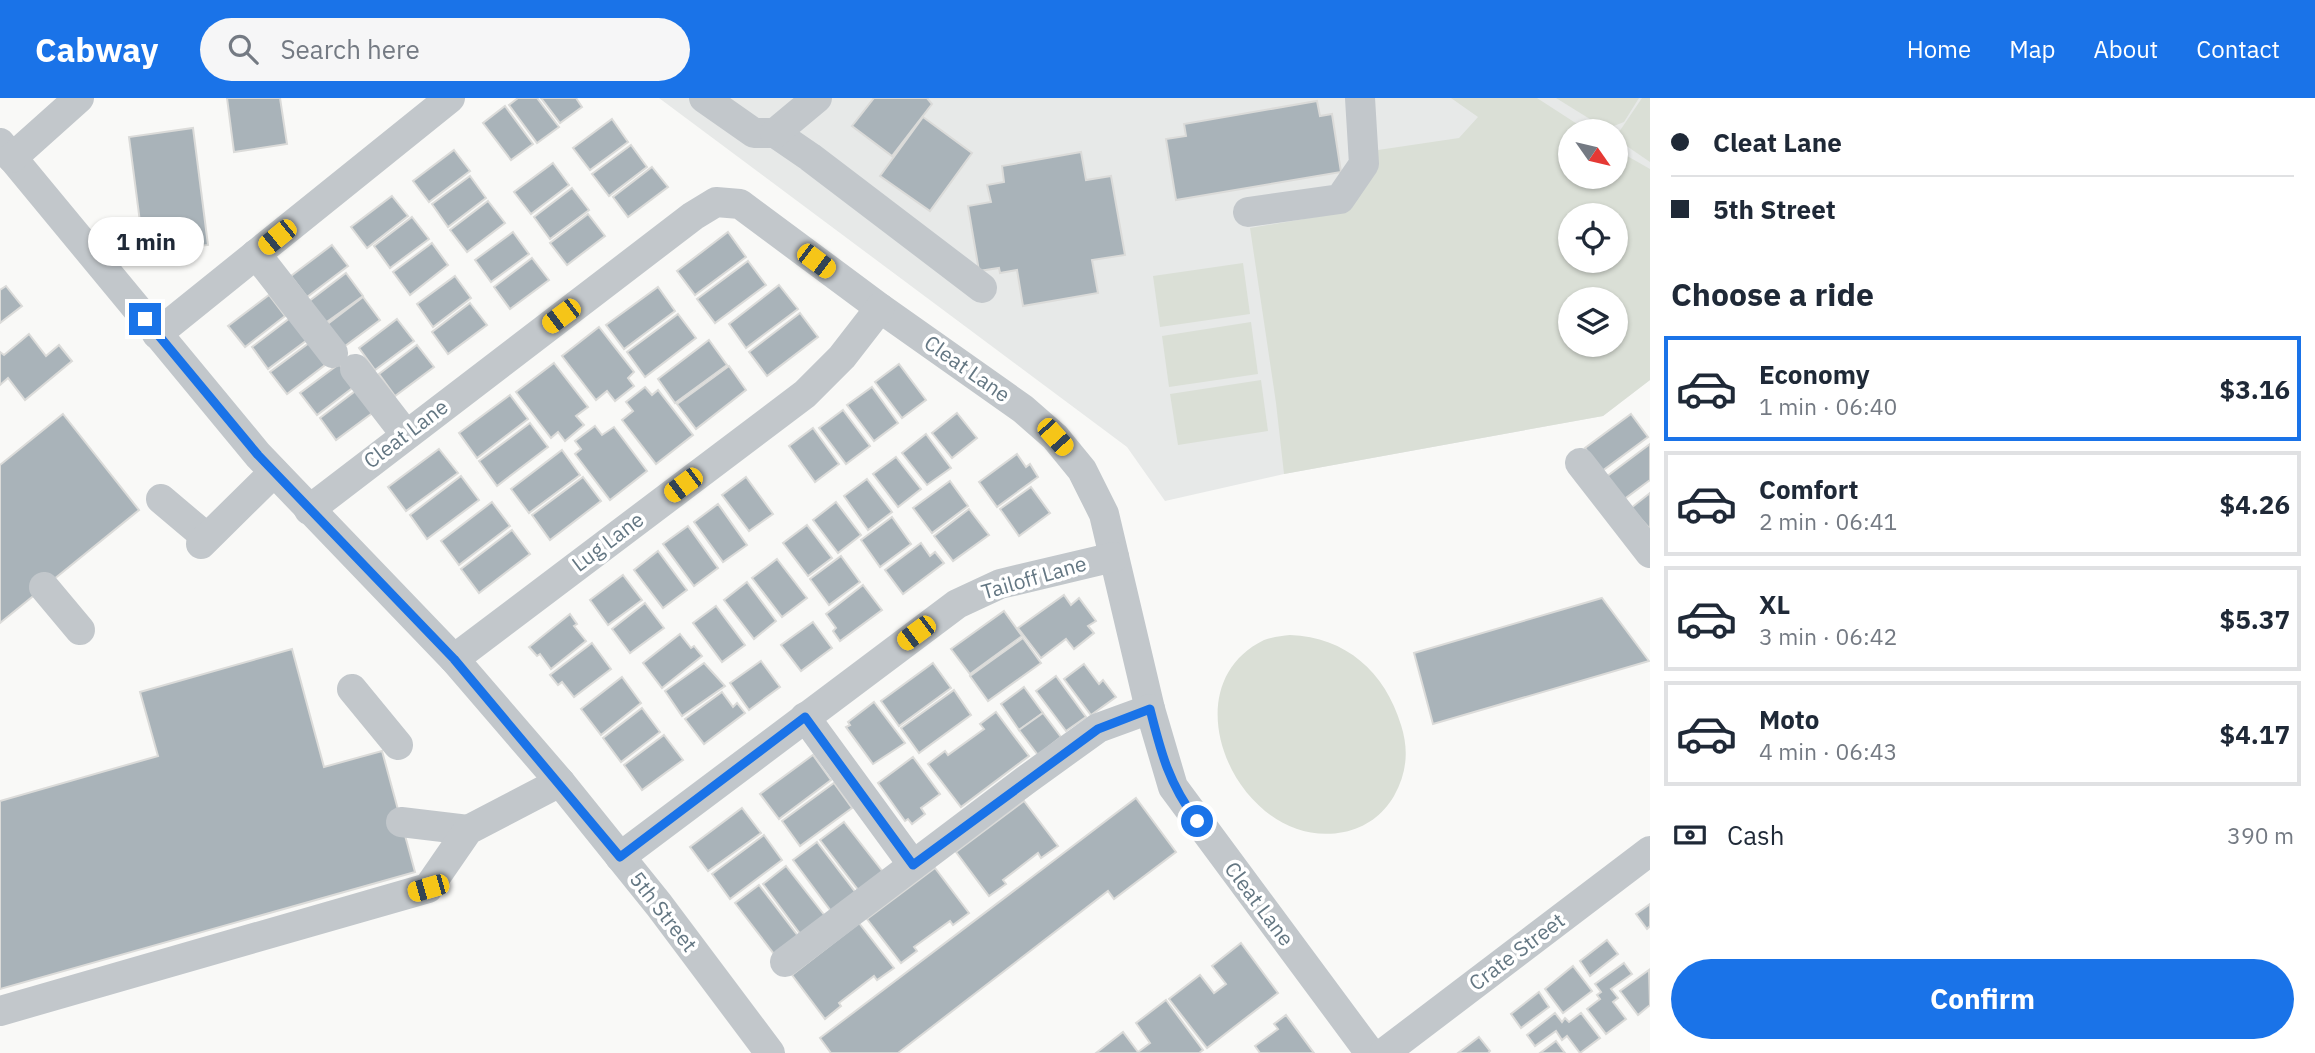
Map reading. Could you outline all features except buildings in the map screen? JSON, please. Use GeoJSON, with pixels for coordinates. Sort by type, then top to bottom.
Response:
{"type":"FeatureCollection","features":[{"type":"Feature","properties":{"kind":"street"},"geometry":{"type":"LineString","coordinates":[[6,150],[79,98]]}},
{"type":"Feature","properties":{"kind":"street"},"geometry":{"type":"LineString","coordinates":[[157,334],[450,98]]}},
{"type":"Feature","properties":{"kind":"street"},"geometry":{"type":"LineString","coordinates":[[704,98],[754,133],[775,133],[810,156],[982,288]]}},
{"type":"Feature","properties":{"kind":"street"},"geometry":{"type":"LineString","coordinates":[[775,133],[817,98]]}},
{"type":"Feature","properties":{"kind":"street"},"geometry":{"type":"LineString","coordinates":[[1248,212],[1339,199],[1364,164],[1360,98]]}},
{"type":"Feature","properties":{"kind":"street","name":"5th Street"},"geometry":{"type":"LineString","coordinates":[[6,150],[274,472],[454,659],[560,782],[770,1053]]}},
{"type":"Feature","properties":{"kind":"street","name":"Cleat Lane"},"geometry":{"type":"LineString","coordinates":[[309,510],[692,216],[716,202],[740,204],[880,308],[1006,396],[1055,437],[1082,470],[1100,502],[1167,772],[1181,800],[1370,1053]]}},
{"type":"Feature","properties":{"kind":"street"},"geometry":{"type":"LineString","coordinates":[[256,254],[405,435]]}},
{"type":"Feature","properties":{"kind":"street","name":"Lug Lane"},"geometry":{"type":"LineString","coordinates":[[454,659],[804,394],[842,356],[880,308]]}},
{"type":"Feature","properties":{"kind":"street"},"geometry":{"type":"LineString","coordinates":[[1580,463],[1650,553]]}},
{"type":"Feature","properties":{"kind":"street"},"geometry":{"type":"LineString","coordinates":[[161,499],[203,541],[274,472]]}},
{"type":"Feature","properties":{"kind":"street","name":"Tailoff Lane"},"geometry":{"type":"LineString","coordinates":[[620,857],[957,604],[1000,584],[1114,557]]}},
{"type":"Feature","properties":{"kind":"street"},"geometry":{"type":"LineString","coordinates":[[44,587],[80,630]]}},
{"type":"Feature","properties":{"kind":"street"},"geometry":{"type":"LineString","coordinates":[[352,689],[398,746]]}},
{"type":"Feature","properties":{"kind":"street"},"geometry":{"type":"LineString","coordinates":[[785,962],[1098,729],[1150,709]]}},
{"type":"Feature","properties":{"kind":"street"},"geometry":{"type":"LineString","coordinates":[[805,717],[913,865]]}},
{"type":"Feature","properties":{"kind":"street"},"geometry":{"type":"LineString","coordinates":[[0,1011],[428,888],[468,830],[560,782]]}},
{"type":"Feature","properties":{"kind":"street"},"geometry":{"type":"LineString","coordinates":[[401,822],[468,830]]}},
{"type":"Feature","properties":{"kind":"street","name":"Crate Street"},"geometry":{"type":"LineString","coordinates":[[1384,1053],[1650,851]]}},
{"type":"Feature","properties":{"kind":"shaded area"},"geometry":{"type":"Polygon","coordinates":[[[659,98],[1650,98],[1650,380],[1603,416],[1284,474],[1165,501],[1127,447],[659,98]]]}},
{"type":"Feature","properties":{"kind":"shaded area"},"geometry":{"type":"Polygon","coordinates":[[[1451,98],[1537,98],[1569,119],[1558,119],[1558,189],[1628,189],[1628,156],[1650,169],[1650,380],[1603,416],[1284,474],[1250,228],[1333,214],[1378,150],[1459,138],[1478,117],[1451,98]]]}},
{"type":"Feature","properties":{"kind":"shaded area"},"geometry":{"type":"Polygon","coordinates":[[[1556,98],[1639,98],[1626,119],[1590,119],[1556,98]]]}},
{"type":"Feature","properties":{"kind":"shaded area"},"geometry":{"type":"Polygon","coordinates":[[[1642,98],[1650,98],[1650,162],[1628,147],[1628,119],[1642,98]]]}},
{"type":"Feature","properties":{"kind":"shaded area"},"geometry":{"type":"Polygon","coordinates":[[[1243,263],[1250,314],[1160,327],[1153,276],[1243,263]]]}},
{"type":"Feature","properties":{"kind":"shaded area"},"geometry":{"type":"Polygon","coordinates":[[[1251,322],[1258,374],[1169,387],[1162,336],[1251,322]]]}},
{"type":"Feature","properties":{"kind":"shaded area"},"geometry":{"type":"Polygon","coordinates":[[[1261,380],[1268,431],[1178,445],[1170,394],[1261,380]]]}},
{"type":"Feature","properties":{"kind":"shaded area"},"geometry":{"type":"Polygon","coordinates":[[[1290,635],[1329,642],[1360,661],[1385,689],[1401,725],[1405,743],[1402,779],[1390,803],[1379,815],[1352,830],[1307,832],[1274,818],[1247,793],[1228,762],[1218,728],[1220,694],[1235,663],[1264,640],[1290,635]]]}},
{"type":"Feature","properties":{"kind":"route"},"geometry":{"type":"LineString","coordinates":[[145,319],[258,455],[454,659],[560,782],[620,857],[805,717],[913,865],[1098,729],[1150,709],[1173,787],[1197,821]]}}]}
